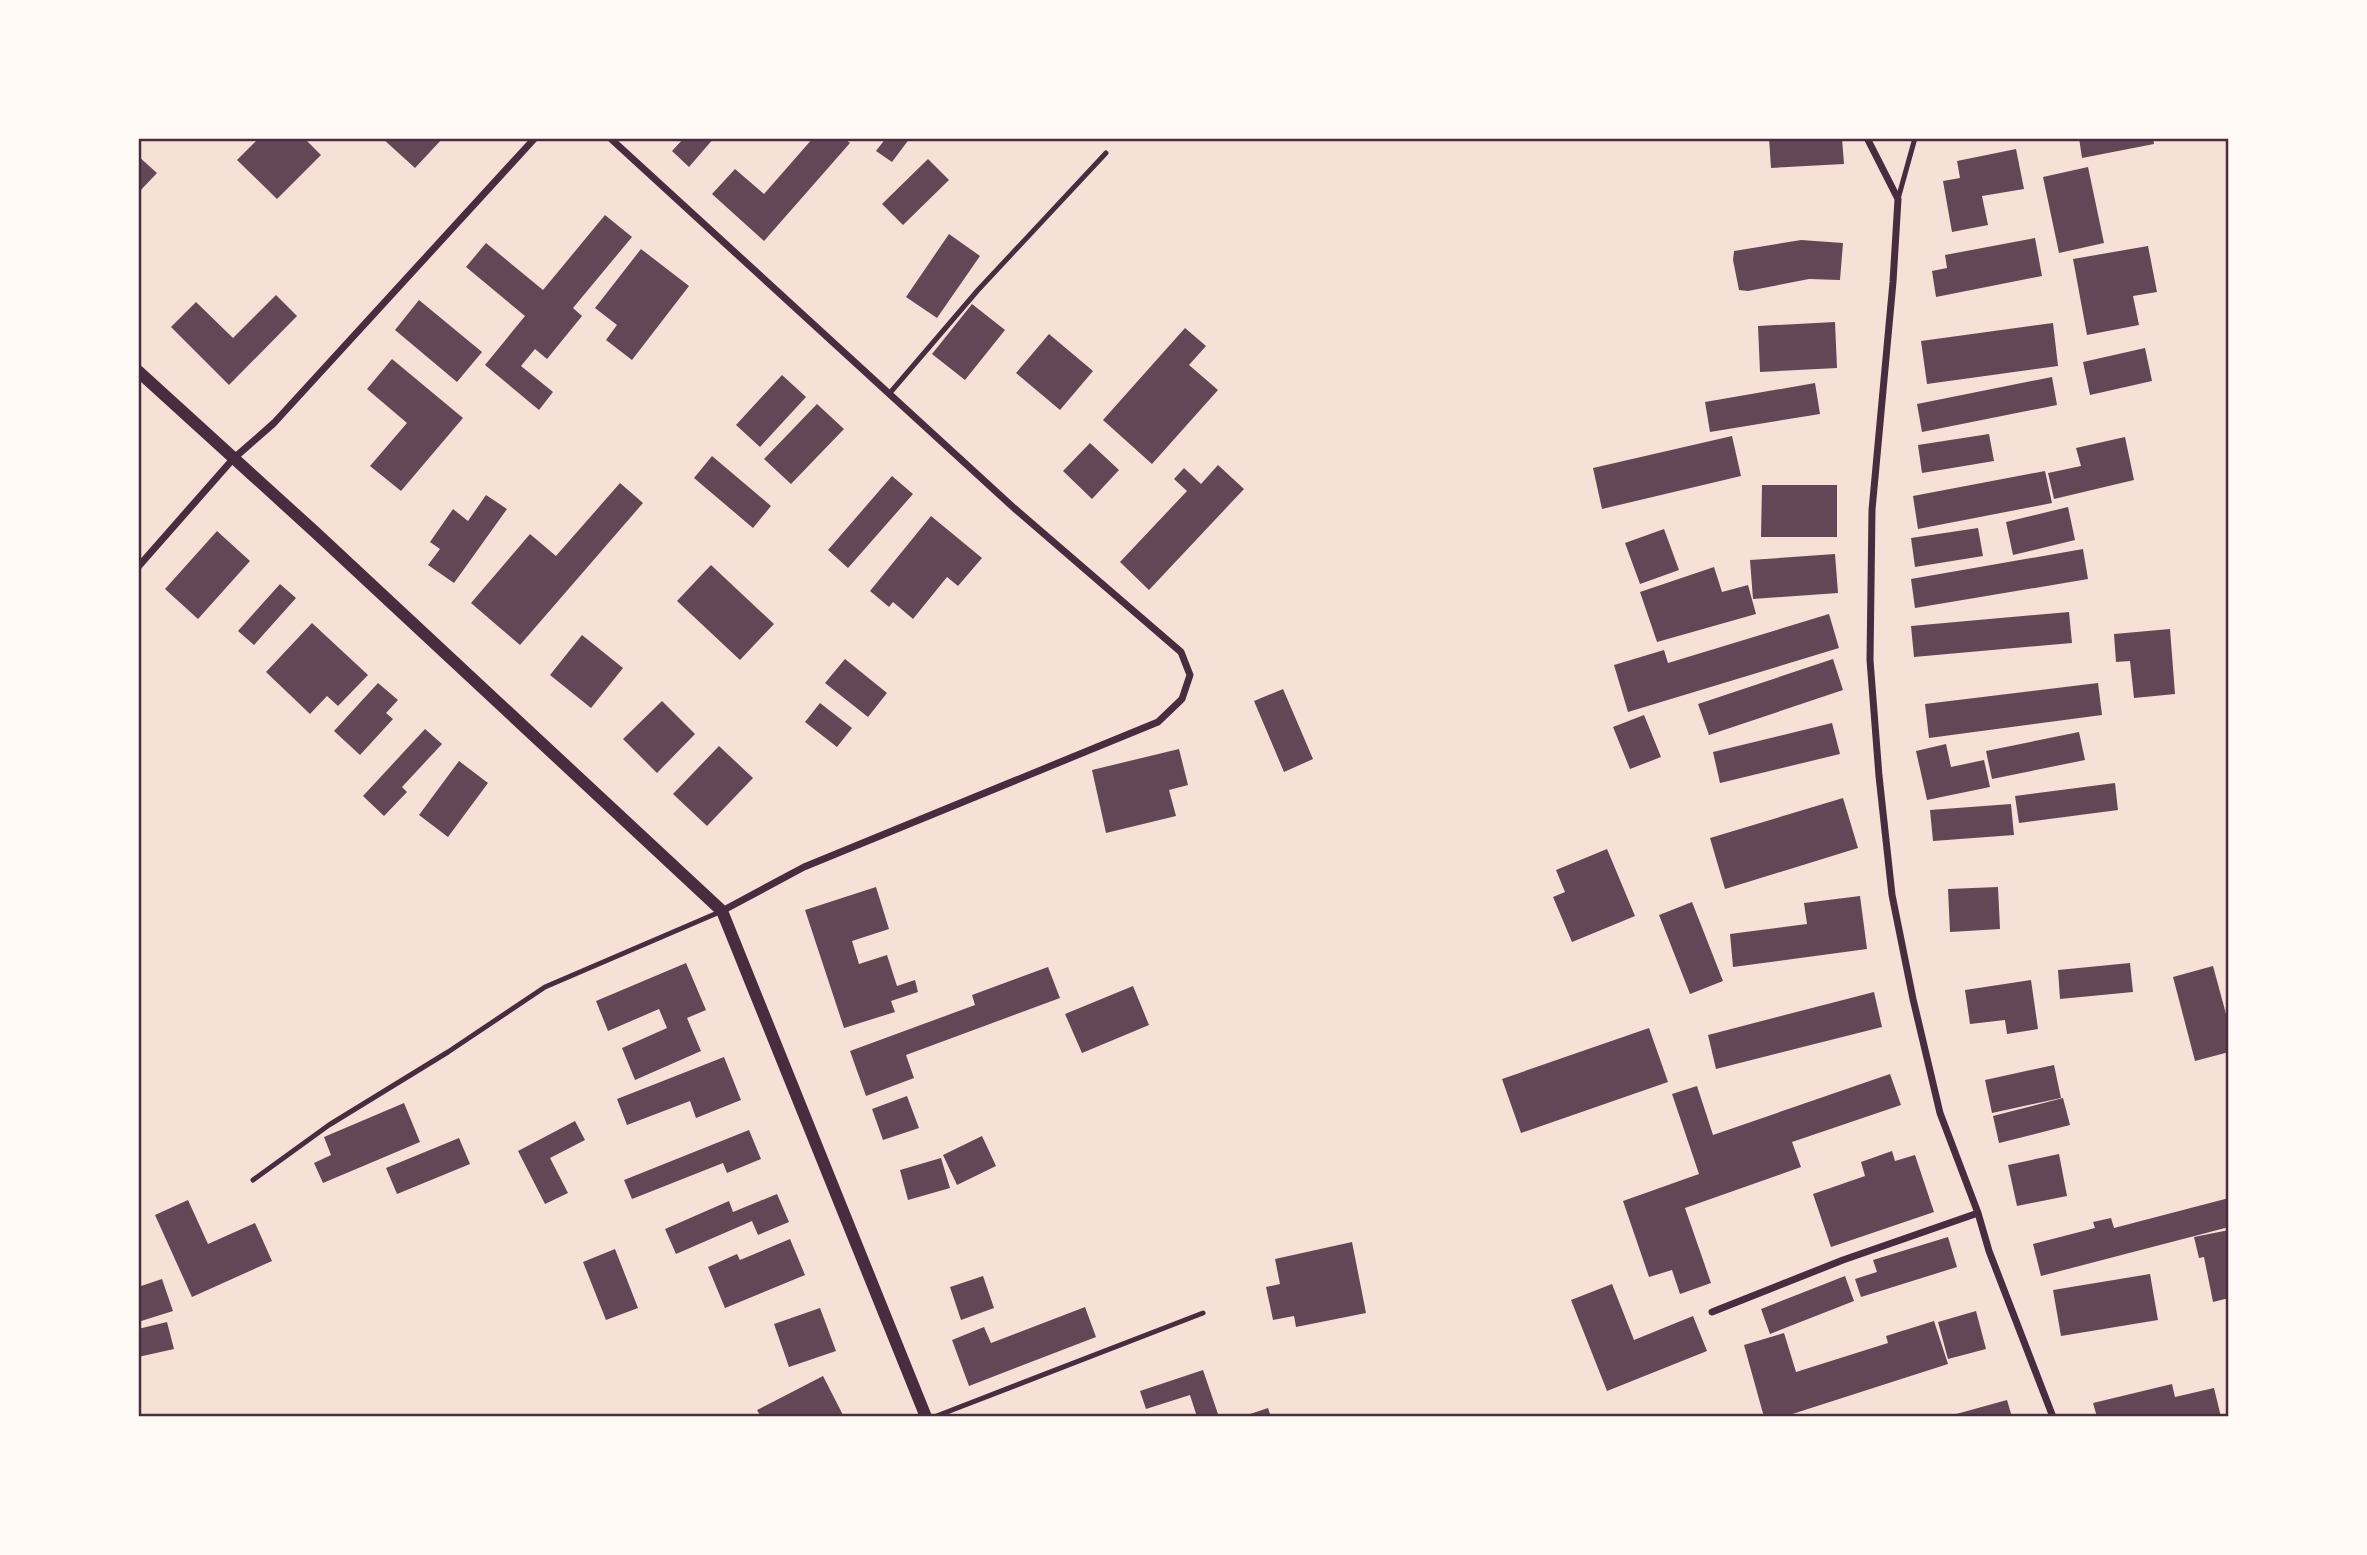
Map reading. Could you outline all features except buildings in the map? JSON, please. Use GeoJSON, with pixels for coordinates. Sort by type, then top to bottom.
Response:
{"type":"FeatureCollection","features":[{"type":"Feature","properties":{"kind":"street"},"geometry":{"type":"LineString","coordinates":[[138,566],[233,459],[274,423],[535,138]]}},
{"type":"Feature","properties":{"kind":"street"},"geometry":{"type":"LineString","coordinates":[[610,138],[1014,508],[1181,652],[1190,675],[1182,699],[1158,722],[804,867],[722,911]]}},
{"type":"Feature","properties":{"kind":"street"},"geometry":{"type":"LineString","coordinates":[[1867,138],[1898,199],[1872,510],[1870,660],[1892,895],[1940,1113],[1978,1213],[1989,1251],[2053,1417]]}},
{"type":"Feature","properties":{"kind":"street"},"geometry":{"type":"LineString","coordinates":[[138,371],[722,911],[926,1417]]}},
{"type":"Feature","properties":{"kind":"street"},"geometry":{"type":"LineString","coordinates":[[1712,1312],[1843,1260],[1978,1213]]}},
{"type":"Feature","properties":{"kind":"lane"},"geometry":{"type":"LineString","coordinates":[[1898,199],[1915,138]]}},
{"type":"Feature","properties":{"kind":"lane"},"geometry":{"type":"LineString","coordinates":[[889,394],[978,290],[1107,153]]}},
{"type":"Feature","properties":{"kind":"lane"},"geometry":{"type":"LineString","coordinates":[[253,1180],[329,1125],[448,1052],[545,987],[722,911]]}},
{"type":"Feature","properties":{"kind":"lane"},"geometry":{"type":"LineString","coordinates":[[934,1417],[1203,1313]]}}]}
